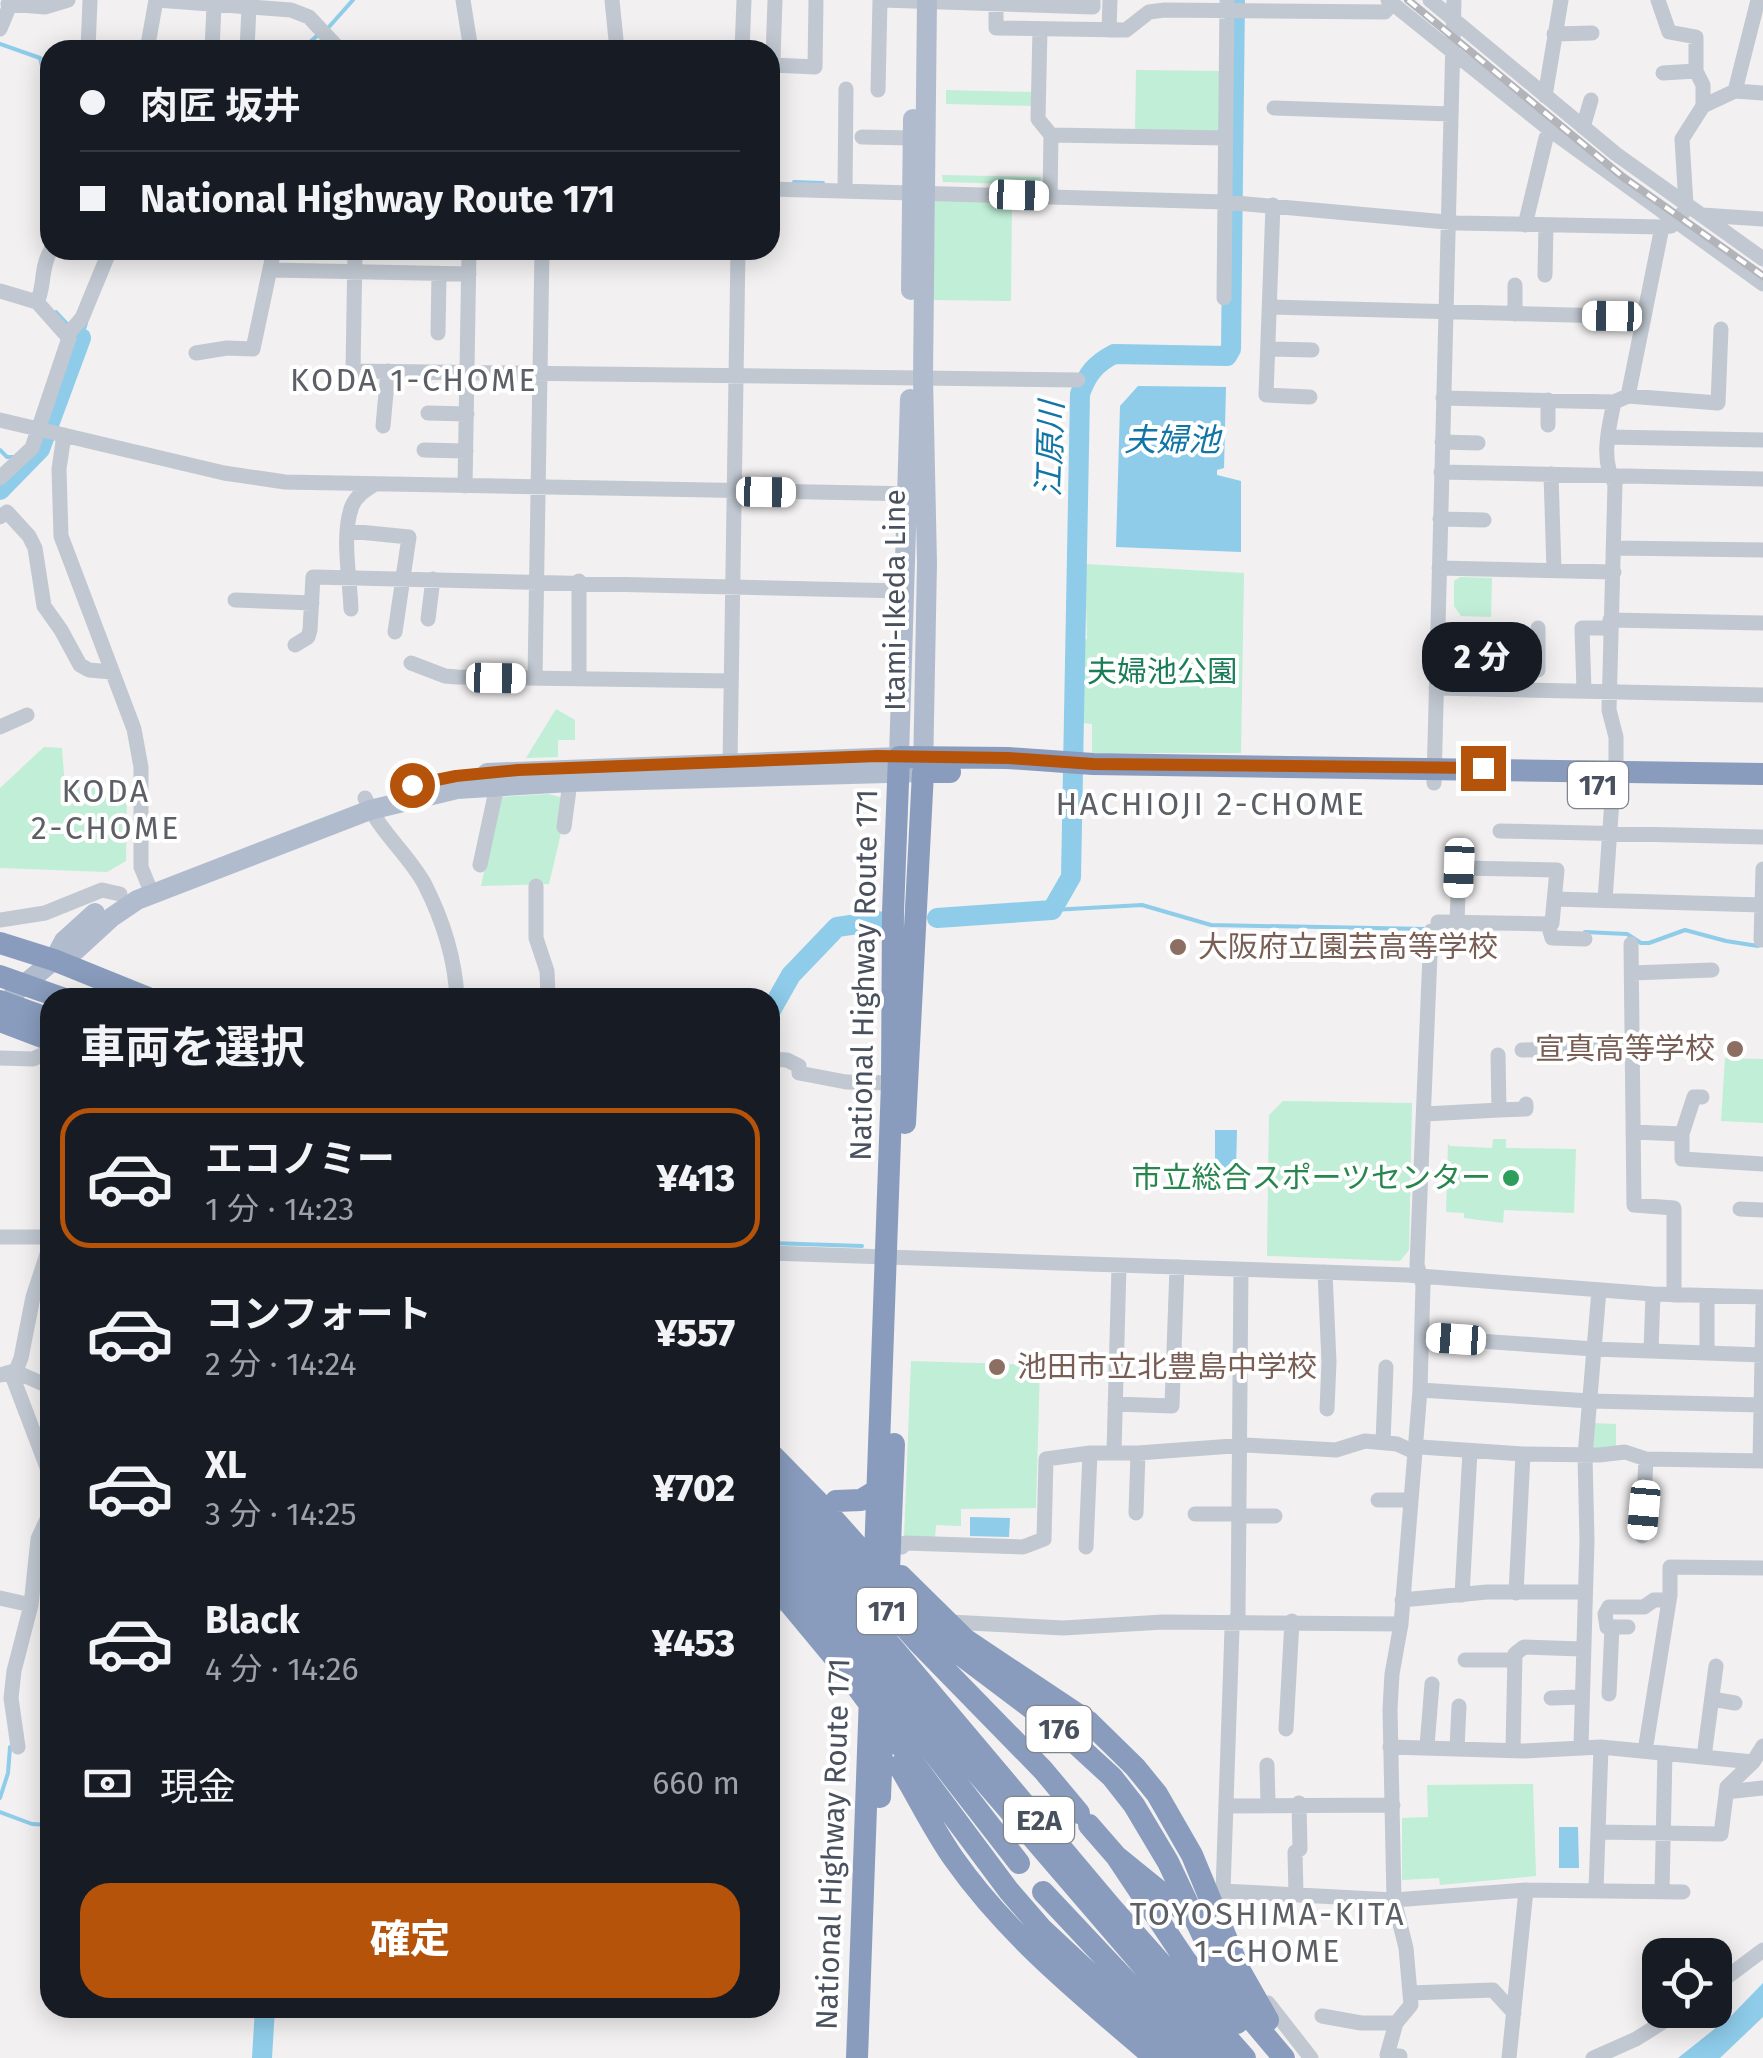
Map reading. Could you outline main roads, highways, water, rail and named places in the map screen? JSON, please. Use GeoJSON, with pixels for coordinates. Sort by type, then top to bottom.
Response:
{"type":"FeatureCollection","features":[{"type":"Feature","properties":{"kind":"highway","name":"National Highway Route 171"},"geometry":{"type":"LineString","coordinates":[[870,2058],[892,1558],[892,1083],[899,764],[1093,764],[1763,787]]}},
{"type":"Feature","properties":{"kind":"highway","name":"National Highway Route 171"},"geometry":{"type":"LineString","coordinates":[[856,2058],[866,1719],[892,1558],[876,1491],[923,764]]}},
{"type":"Feature","properties":{"kind":"highway","name":"National Highway Route 171"},"geometry":{"type":"LineString","coordinates":[[1614,779],[1763,774]]}},
{"type":"Feature","properties":{"kind":"highway"},"geometry":{"type":"LineString","coordinates":[[0,942],[96,988]]}},
{"type":"Feature","properties":{"kind":"highway"},"geometry":{"type":"LineString","coordinates":[[0,953],[48,964],[119,988]]}},
{"type":"Feature","properties":{"kind":"highway"},"geometry":{"type":"LineString","coordinates":[[0,976],[40,990]]}},
{"type":"Feature","properties":{"kind":"highway"},"geometry":{"type":"LineString","coordinates":[[1,1017],[40,1019]]}},
{"type":"Feature","properties":{"kind":"highway"},"geometry":{"type":"LineString","coordinates":[[1,1017],[40,1035]]}},
{"type":"Feature","properties":{"kind":"highway"},"geometry":{"type":"LineString","coordinates":[[1,1017],[40,1043]]}},
{"type":"Feature","properties":{"kind":"highway"},"geometry":{"type":"LineString","coordinates":[[780,1444],[966,1640],[1111,1740],[1157,1794],[1218,1894],[1214,1936]]}},
{"type":"Feature","properties":{"kind":"highway","name":"176"},"geometry":{"type":"LineString","coordinates":[[780,1464],[941,1640],[1064,1732],[1112,1777],[1134,1805],[1214,1936],[1264,2056]]}},
{"type":"Feature","properties":{"kind":"highway"},"geometry":{"type":"LineString","coordinates":[[780,1489],[1116,1856],[1186,1961],[1264,2056]]}},
{"type":"Feature","properties":{"kind":"highway"},"geometry":{"type":"LineString","coordinates":[[836,1500],[861,1500],[876,1491]]}},
{"type":"Feature","properties":{"kind":"highway","name":"E2A"},"geometry":{"type":"LineString","coordinates":[[780,1513],[1112,1908],[1264,2056]]}},
{"type":"Feature","properties":{"kind":"highway","name":"E2A"},"geometry":{"type":"LineString","coordinates":[[780,1544],[1222,2058]]}},
{"type":"Feature","properties":{"kind":"highway"},"geometry":{"type":"LineString","coordinates":[[892,1558],[929,1614],[966,1647],[1050,1706],[1122,1768],[1164,1827],[1214,1936],[1298,2058]]}},
{"type":"Feature","properties":{"kind":"highway"},"geometry":{"type":"LineString","coordinates":[[780,1568],[877,1680],[1037,1885],[1186,2056]]}},
{"type":"Feature","properties":{"kind":"highway"},"geometry":{"type":"LineString","coordinates":[[780,1592],[839,1663],[1009,1891],[1041,1928],[1186,2056]]}},
{"type":"Feature","properties":{"kind":"highway"},"geometry":{"type":"LineString","coordinates":[[780,1618],[882,1739],[955,1861],[1039,1958],[1156,2058]]}},
{"type":"Feature","properties":{"kind":"highway"},"geometry":{"type":"LineString","coordinates":[[902,1771],[977,1872],[1035,1937],[1102,2000],[1186,2056]]}},
{"type":"Feature","properties":{"kind":"highway"},"geometry":{"type":"LineString","coordinates":[[1116,1856],[1214,1936]]}},
{"type":"Feature","properties":{"kind":"highway"},"geometry":{"type":"LineString","coordinates":[[1037,1885],[1063,1925],[1077,1974],[1090,2002]]}},
{"type":"Feature","properties":{"kind":"main road","name":"Itami-Ikeda Line"},"geometry":{"type":"LineString","coordinates":[[919,191],[913,138],[922,1]]}},
{"type":"Feature","properties":{"kind":"main road","name":"Itami-Ikeda Line"},"geometry":{"type":"LineString","coordinates":[[922,1],[916,494],[923,764]]}},
{"type":"Feature","properties":{"kind":"main road","name":"Itami-Ikeda Line"},"geometry":{"type":"LineString","coordinates":[[899,764],[902,591],[916,494]]}},
{"type":"Feature","properties":{"kind":"main road"},"geometry":{"type":"LineString","coordinates":[[1,1017],[64,941],[120,894],[149,888],[368,804],[456,776],[730,762],[899,764]]}},
{"type":"Feature","properties":{"kind":"main road"},"geometry":{"type":"LineString","coordinates":[[368,804],[496,786],[862,774],[899,764]]}},
{"type":"Feature","properties":{"kind":"main road"},"geometry":{"type":"LineString","coordinates":[[48,964],[76,950],[149,888]]}},
{"type":"Feature","properties":{"kind":"water","name":"夫婦池"},"geometry":{"type":"Polygon","coordinates":[[[1138,386],[1226,387],[1224,468],[1217,470],[1217,475],[1241,481],[1241,552],[1116,547],[1120,406],[1138,386]]]}},
{"type":"Feature","properties":{"kind":"water"},"geometry":{"type":"Polygon","coordinates":[[[1215,1130],[1237,1130],[1236,1170],[1215,1170],[1215,1130]]]}},
{"type":"Feature","properties":{"kind":"water"},"geometry":{"type":"Polygon","coordinates":[[[970,1517],[1010,1518],[1009,1537],[970,1536],[970,1517]]]}},
{"type":"Feature","properties":{"kind":"water"},"geometry":{"type":"Polygon","coordinates":[[[1559,1827],[1578,1827],[1579,1868],[1559,1868],[1559,1827]]]}},
{"type":"Feature","properties":{"kind":"water"},"geometry":{"type":"Polygon","coordinates":[[[1763,1983],[1763,2017],[1720,2058],[1678,2058],[1716,2028],[1732,2028],[1732,2015],[1763,1983]]]}},
{"type":"Feature","properties":{"kind":"waterway"},"geometry":{"type":"LineString","coordinates":[[328,28],[353,0]]}},
{"type":"Feature","properties":{"kind":"waterway","name":"江原川"},"geometry":{"type":"LineString","coordinates":[[937,918],[1052,910],[1071,877],[1080,394],[1092,370],[1114,354],[1227,356],[1231,349],[1235,0]]}},
{"type":"Feature","properties":{"kind":"waterway"},"geometry":{"type":"LineString","coordinates":[[312,40],[319,34]]}},
{"type":"Feature","properties":{"kind":"waterway"},"geometry":{"type":"LineString","coordinates":[[0,44],[40,58]]}},
{"type":"Feature","properties":{"kind":"waterway"},"geometry":{"type":"LineString","coordinates":[[794,182],[823,183]]}},
{"type":"Feature","properties":{"kind":"waterway"},"geometry":{"type":"LineString","coordinates":[[56,312],[70,327]]}},
{"type":"Feature","properties":{"kind":"waterway"},"geometry":{"type":"LineString","coordinates":[[77,334],[81,338],[86,323]]}},
{"type":"Feature","properties":{"kind":"waterway"},"geometry":{"type":"LineString","coordinates":[[0,490],[40,449],[81,338]]}},
{"type":"Feature","properties":{"kind":"waterway"},"geometry":{"type":"LineString","coordinates":[[0,450],[7,457],[16,457]]}},
{"type":"Feature","properties":{"kind":"waterway"},"geometry":{"type":"LineString","coordinates":[[1052,910],[1142,905],[1211,925],[1426,929]]}},
{"type":"Feature","properties":{"kind":"waterway","name":"江原川"},"geometry":{"type":"LineString","coordinates":[[780,994],[791,975],[837,927],[878,921]]}},
{"type":"Feature","properties":{"kind":"waterway"},"geometry":{"type":"LineString","coordinates":[[1585,932],[1627,934],[1641,943],[1649,943],[1685,930],[1758,946]]}},
{"type":"Feature","properties":{"kind":"waterway"},"geometry":{"type":"LineString","coordinates":[[780,1243],[862,1246]]}},
{"type":"Feature","properties":{"kind":"waterway"},"geometry":{"type":"LineString","coordinates":[[0,1798],[8,1773],[10,1747]]}},
{"type":"Feature","properties":{"kind":"waterway"},"geometry":{"type":"LineString","coordinates":[[0,1812],[40,1824]]}},
{"type":"Feature","properties":{"kind":"waterway","name":"江原川"},"geometry":{"type":"LineString","coordinates":[[262,2058],[264,2018]]}},
{"type":"Feature","properties":{"kind":"railway"},"geometry":{"type":"LineString","coordinates":[[1408,0],[1623,177],[1763,276]]}},
{"type":"Feature","properties":{"kind":"place","name":"大阪府立園芸高等学校"},"geometry":{"type":"Point","coordinates":[1178,947]}},
{"type":"Feature","properties":{"kind":"place","name":"宣真高等学校"},"geometry":{"type":"Point","coordinates":[1735,1049]}},
{"type":"Feature","properties":{"kind":"place","name":"市立総合スポーツセンター"},"geometry":{"type":"Point","coordinates":[1511,1178]}},
{"type":"Feature","properties":{"kind":"place","name":"池田市立北豊島中学校"},"geometry":{"type":"Point","coordinates":[997,1367]}},
{"type":"Feature","properties":{"kind":"district","name":"KODA 1-CHOME"},"geometry":{"type":"Point","coordinates":[414,380]}},
{"type":"Feature","properties":{"kind":"district","name":"HACHIOJI 2-CHOME"},"geometry":{"type":"Point","coordinates":[1211,804]}},
{"type":"Feature","properties":{"kind":"district","name":"KODA 2-CHOME"},"geometry":{"type":"Point","coordinates":[106,810]}},
{"type":"Feature","properties":{"kind":"district","name":"TOYOSHIMA-KITA 1-CHOME"},"geometry":{"type":"Point","coordinates":[1268,1932]}},
{"type":"Feature","properties":{"kind":"park label","name":"夫婦池公園"},"geometry":{"type":"Point","coordinates":[1162,672]}}]}
